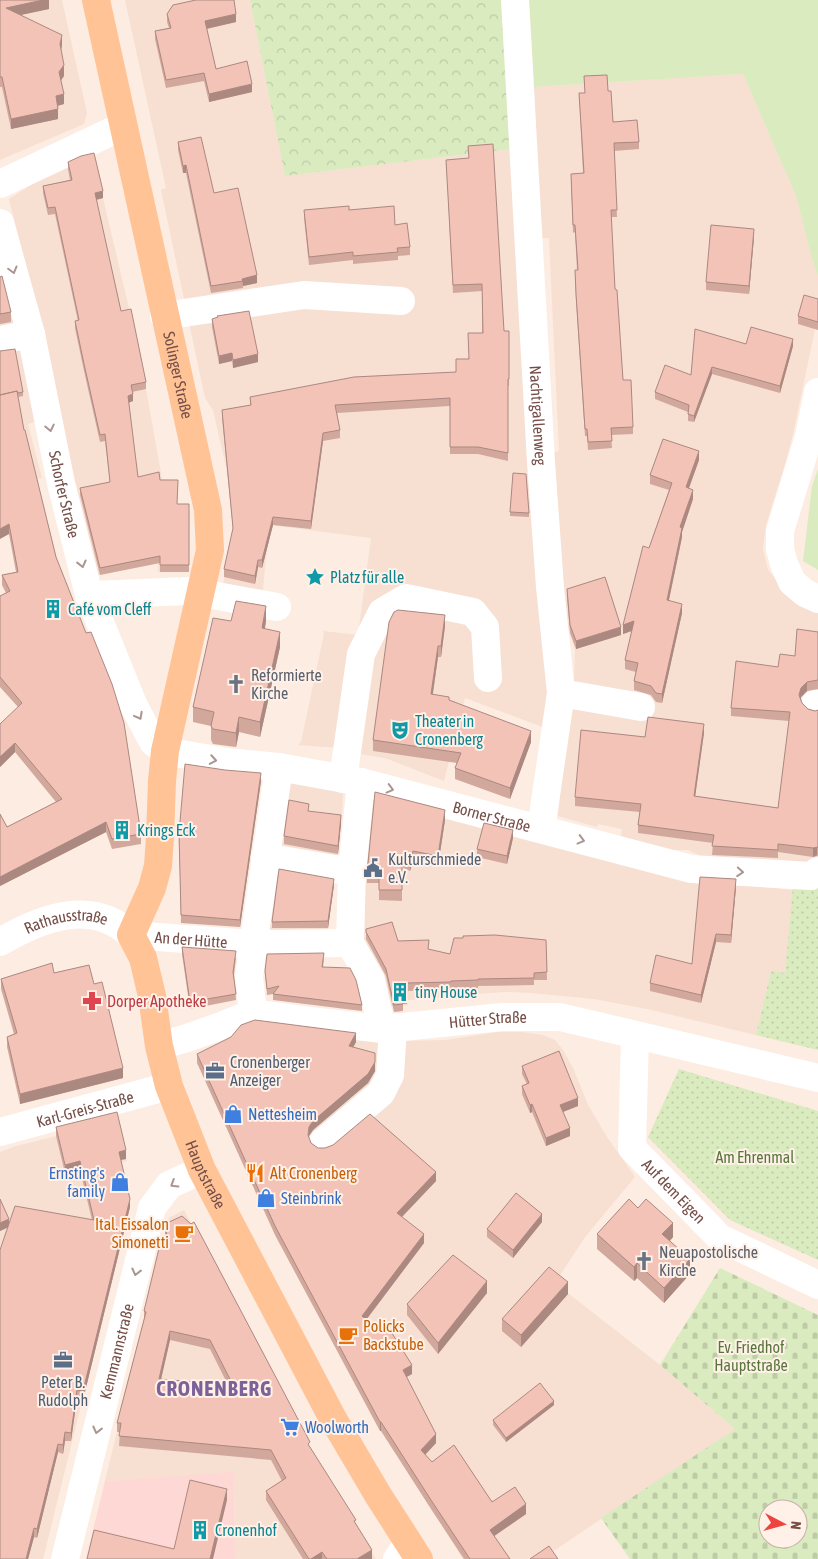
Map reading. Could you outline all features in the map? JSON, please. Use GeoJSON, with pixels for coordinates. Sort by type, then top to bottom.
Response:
{"type":"FeatureCollection","features":[{"type":"Feature","properties":{"kind":"main road","name":"Solinger Straße"},"geometry":{"type":"LineString","coordinates":[[96,0],[208,510],[210,550],[165,751]]}},
{"type":"Feature","properties":{"kind":"main road"},"geometry":{"type":"LineString","coordinates":[[132,935],[152,888],[158,866],[165,751]]}},
{"type":"Feature","properties":{"kind":"main road","name":"Hauptstraße"},"geometry":{"type":"LineString","coordinates":[[132,935],[143,958],[152,996],[159,1046],[169,1086],[202,1170],[332,1417],[408,1554]]}},
{"type":"Feature","properties":{"kind":"street","name":"Nachtigallenweg"},"geometry":{"type":"LineString","coordinates":[[515,0],[541,471],[561,694],[541,829]]}},
{"type":"Feature","properties":{"kind":"street"},"geometry":{"type":"LineString","coordinates":[[0,184],[123,126]]}},
{"type":"Feature","properties":{"kind":"street","name":"Schorfer Straße"},"geometry":{"type":"LineString","coordinates":[[0,223],[31,334],[61,483],[89,595],[133,704],[153,742],[165,751]]}},
{"type":"Feature","properties":{"kind":"street"},"geometry":{"type":"LineString","coordinates":[[164,316],[304,295],[401,301]]}},
{"type":"Feature","properties":{"kind":"street"},"geometry":{"type":"LineString","coordinates":[[0,340],[31,334]]}},
{"type":"Feature","properties":{"kind":"street"},"geometry":{"type":"LineString","coordinates":[[818,392],[806,444],[780,531],[780,549],[792,582],[805,593],[818,599]]}},
{"type":"Feature","properties":{"kind":"street"},"geometry":{"type":"LineString","coordinates":[[89,595],[190,591],[277,607]]}},
{"type":"Feature","properties":{"kind":"street"},"geometry":{"type":"LineString","coordinates":[[323,1142],[381,1093],[390,1075],[387,1028],[371,980],[350,943],[352,780],[361,654],[382,612],[406,598],[473,612],[485,627],[488,678]]}},
{"type":"Feature","properties":{"kind":"street"},"geometry":{"type":"LineString","coordinates":[[561,694],[641,707]]}},
{"type":"Feature","properties":{"kind":"street","name":"Borner Straße"},"geometry":{"type":"LineString","coordinates":[[165,751],[227,762],[279,767],[352,780],[691,869],[812,876],[818,871]]}},
{"type":"Feature","properties":{"kind":"street","name":"An der Hütte"},"geometry":{"type":"LineString","coordinates":[[253,1012],[250,977],[252,944],[279,767]]}},
{"type":"Feature","properties":{"kind":"street"},"geometry":{"type":"LineString","coordinates":[[265,857],[352,872]]}},
{"type":"Feature","properties":{"kind":"street","name":"Rathausstraße"},"geometry":{"type":"LineString","coordinates":[[2,936],[62,916],[84,914],[109,920],[122,926],[132,935]]}},
{"type":"Feature","properties":{"kind":"street","name":"An der Hütte"},"geometry":{"type":"LineString","coordinates":[[132,935],[252,944],[350,943]]}},
{"type":"Feature","properties":{"kind":"street"},"geometry":{"type":"LineString","coordinates":[[159,1046],[221,1026],[253,1012]]}},
{"type":"Feature","properties":{"kind":"street","name":"Hütter Straße"},"geometry":{"type":"LineString","coordinates":[[253,1012],[312,1021],[387,1028],[502,1017],[560,1017],[818,1078]]}},
{"type":"Feature","properties":{"kind":"street","name":"Auf dem Eigen"},"geometry":{"type":"LineString","coordinates":[[635,1036],[632,1148],[720,1238],[818,1285]]}},
{"type":"Feature","properties":{"kind":"street","name":"Karl-Greis-Straße"},"geometry":{"type":"LineString","coordinates":[[0,1132],[169,1086]]}},
{"type":"Feature","properties":{"kind":"street","name":"Kemmannstraße"},"geometry":{"type":"LineString","coordinates":[[66,1559],[152,1208],[169,1185],[202,1170]]}},
{"type":"Feature","properties":{"kind":"shaded area"},"geometry":{"type":"Polygon","coordinates":[[[0,0],[62,0],[87,113],[84,124],[0,160],[0,0]]]}},
{"type":"Feature","properties":{"kind":"shaded area"},"geometry":{"type":"Polygon","coordinates":[[[125,0],[250,0],[285,176],[511,149],[556,680],[548,729],[465,698],[444,781],[385,758],[360,754],[355,749],[298,745],[301,742],[324,634],[323,631],[358,635],[371,538],[269,525],[262,600],[221,593],[235,530],[226,467],[213,410],[205,398],[161,190],[166,188],[125,0]]]}},
{"type":"Feature","properties":{"kind":"shaded area"},"geometry":{"type":"Polygon","coordinates":[[[743,74],[796,196],[818,277],[818,315],[793,434],[766,525],[763,549],[768,570],[785,590],[818,608],[818,852],[816,857],[802,864],[701,856],[688,850],[659,850],[620,842],[622,829],[598,824],[597,827],[558,816],[569,703],[574,679],[575,649],[559,599],[551,453],[559,451],[549,238],[540,238],[534,87],[743,74]]]}},
{"type":"Feature","properties":{"kind":"shaded area"},"geometry":{"type":"Polygon","coordinates":[[[94,160],[128,304],[162,479],[176,480],[177,510],[190,511],[189,572],[158,572],[158,563],[93,576],[34,298],[9,199],[51,172],[94,160]]]}},
{"type":"Feature","properties":{"kind":"shaded area"},"geometry":{"type":"Polygon","coordinates":[[[0,274],[6,286],[37,421],[28,424],[42,478],[0,486],[0,274]]]}},
{"type":"Feature","properties":{"kind":"shaded area"},"geometry":{"type":"Polygon","coordinates":[[[288,783],[343,792],[342,818],[327,937],[265,937],[288,783]]]}},
{"type":"Feature","properties":{"kind":"shaded area"},"geometry":{"type":"Polygon","coordinates":[[[367,796],[677,878],[793,890],[785,974],[771,971],[756,1035],[647,1009],[594,999],[531,993],[505,992],[408,1000],[408,1005],[383,1007],[362,939],[367,796]]]}},
{"type":"Feature","properties":{"kind":"shaded area"},"geometry":{"type":"Polygon","coordinates":[[[253,1022],[404,1041],[446,1040],[498,1032],[522,1032],[543,1035],[555,1040],[574,1070],[588,1105],[607,1137],[635,1177],[585,1237],[555,1283],[660,1365],[735,1429],[549,1554],[552,1559],[463,1559],[380,1428],[276,1236],[197,1062],[232,1045],[253,1022]]]}},
{"type":"Feature","properties":{"kind":"shaded area"},"geometry":{"type":"Polygon","coordinates":[[[118,1121],[127,1161],[120,1163],[130,1208],[43,1559],[0,1559],[0,1152],[16,1146],[118,1121]]]}},
{"type":"Feature","properties":{"kind":"shaded area"},"geometry":{"type":"Polygon","coordinates":[[[184,1210],[329,1487],[376,1559],[235,1559],[234,1473],[105,1481],[169,1218],[184,1210]]]}},
{"type":"Feature","properties":{"kind":"shaded area"},"geometry":{"type":"Polygon","coordinates":[[[234,1472],[235,1559],[86,1559],[105,1481],[234,1472]]]}},
{"type":"Feature","properties":{"kind":"green space"},"geometry":{"type":"Polygon","coordinates":[[[250,0],[505,0],[511,149],[285,176],[250,0]]]}},
{"type":"Feature","properties":{"kind":"green space"},"geometry":{"type":"Polygon","coordinates":[[[529,0],[818,0],[818,277],[796,196],[743,74],[534,87],[529,0]]]}},
{"type":"Feature","properties":{"kind":"green space"},"geometry":{"type":"Polygon","coordinates":[[[818,469],[818,570],[803,561],[812,486],[818,469]]]}},
{"type":"Feature","properties":{"kind":"green space"},"geometry":{"type":"Polygon","coordinates":[[[793,886],[818,887],[818,1050],[756,1035],[771,971],[785,973],[793,886]]]}},
{"type":"Feature","properties":{"kind":"green space","name":"Am Ehrenmal"},"geometry":{"type":"Polygon","coordinates":[[[679,1069],[818,1111],[818,1260],[730,1220],[648,1137],[679,1069]]]}},
{"type":"Feature","properties":{"kind":"green space","name":"Ev. Friedhof Hauptstraße"},"geometry":{"type":"Polygon","coordinates":[[[720,1268],[818,1315],[818,1559],[630,1559],[601,1518],[735,1429],[660,1365],[720,1268]]]}},
{"type":"Feature","properties":{"kind":"building"},"geometry":{"type":"Polygon","coordinates":[[[0,0],[43,0],[6,8],[62,35],[60,44],[64,65],[59,72],[64,94],[56,96],[58,109],[11,119],[2,77],[0,77],[0,0]]]}},
{"type":"Feature","properties":{"kind":"building"},"geometry":{"type":"Polygon","coordinates":[[[196,0],[234,0],[236,14],[205,21],[216,69],[247,61],[252,84],[209,94],[204,73],[166,80],[155,31],[171,28],[167,14],[173,5],[196,0]]]}},
{"type":"Feature","properties":{"kind":"building"},"geometry":{"type":"Polygon","coordinates":[[[607,75],[608,91],[611,91],[613,122],[637,120],[639,142],[614,143],[617,210],[611,210],[615,289],[617,290],[623,380],[631,380],[633,427],[611,428],[612,441],[588,442],[587,429],[585,429],[576,294],[575,270],[578,270],[575,225],[573,225],[571,174],[584,173],[579,93],[585,93],[584,76],[607,75]]]}},
{"type":"Feature","properties":{"kind":"building"},"geometry":{"type":"Polygon","coordinates":[[[201,137],[214,193],[238,188],[257,275],[242,279],[243,281],[211,286],[186,165],[183,166],[178,142],[201,137]]]}},
{"type":"Feature","properties":{"kind":"building"},"geometry":{"type":"Polygon","coordinates":[[[493,144],[504,331],[509,331],[508,453],[478,447],[450,447],[450,398],[335,405],[340,430],[323,433],[311,521],[273,517],[262,560],[258,560],[255,576],[224,569],[233,528],[222,410],[251,405],[250,397],[354,377],[456,372],[456,359],[469,359],[468,333],[483,333],[482,284],[453,285],[446,160],[469,158],[468,146],[493,144]]]}},
{"type":"Feature","properties":{"kind":"building"},"geometry":{"type":"Polygon","coordinates":[[[94,153],[103,191],[95,193],[121,311],[131,309],[146,382],[131,385],[133,394],[128,396],[138,477],[159,472],[160,480],[178,480],[177,504],[189,504],[189,565],[160,565],[160,556],[100,568],[80,488],[110,482],[105,434],[100,435],[84,364],[75,321],[79,320],[55,207],[48,208],[43,186],[72,180],[68,162],[94,153]]]}},
{"type":"Feature","properties":{"kind":"building"},"geometry":{"type":"Polygon","coordinates":[[[349,206],[349,210],[394,206],[395,225],[407,223],[410,247],[397,248],[398,252],[353,256],[353,252],[309,257],[304,210],[349,206]]]}},
{"type":"Feature","properties":{"kind":"building"},"geometry":{"type":"Polygon","coordinates":[[[711,225],[754,229],[749,286],[706,282],[711,225]]]}},
{"type":"Feature","properties":{"kind":"building"},"geometry":{"type":"Polygon","coordinates":[[[2,276],[11,312],[0,314],[0,277],[2,276]]]}},
{"type":"Feature","properties":{"kind":"building"},"geometry":{"type":"Polygon","coordinates":[[[804,295],[818,299],[818,322],[798,316],[804,295]]]}},
{"type":"Feature","properties":{"kind":"building"},"geometry":{"type":"Polygon","coordinates":[[[249,311],[258,354],[233,360],[232,353],[219,356],[212,319],[217,316],[249,311]]]}},
{"type":"Feature","properties":{"kind":"building"},"geometry":{"type":"Polygon","coordinates":[[[751,327],[793,339],[780,386],[712,367],[694,416],[688,414],[689,405],[655,392],[665,365],[691,375],[695,329],[746,344],[751,327]]]}},
{"type":"Feature","properties":{"kind":"building"},"geometry":{"type":"Polygon","coordinates":[[[15,349],[23,392],[18,393],[17,391],[0,395],[0,351],[15,349]]]}},
{"type":"Feature","properties":{"kind":"building"},"geometry":{"type":"Polygon","coordinates":[[[17,391],[24,430],[56,557],[86,633],[91,632],[112,684],[124,723],[141,834],[112,839],[106,822],[0,877],[0,814],[7,827],[62,799],[15,743],[0,757],[0,724],[22,703],[0,677],[0,596],[10,591],[2,575],[18,572],[9,524],[0,529],[0,395],[17,391]]]}},
{"type":"Feature","properties":{"kind":"building"},"geometry":{"type":"Polygon","coordinates":[[[663,439],[699,451],[686,487],[693,490],[680,527],[682,528],[667,600],[682,604],[662,694],[656,693],[651,686],[634,681],[638,663],[625,660],[634,621],[623,625],[643,546],[649,548],[672,483],[650,475],[663,439]]]}},
{"type":"Feature","properties":{"kind":"building"},"geometry":{"type":"Polygon","coordinates":[[[513,473],[526,474],[529,513],[510,512],[513,473]]]}},
{"type":"Feature","properties":{"kind":"building"},"geometry":{"type":"Polygon","coordinates":[[[605,577],[621,627],[576,641],[570,625],[567,589],[605,577]]]}},
{"type":"Feature","properties":{"kind":"building","name":"Reformierte Kirche"},"geometry":{"type":"Polygon","coordinates":[[[236,601],[266,606],[262,628],[280,632],[260,722],[239,717],[236,733],[213,729],[211,726],[214,712],[193,707],[213,618],[231,621],[236,601]]]}},
{"type":"Feature","properties":{"kind":"building"},"geometry":{"type":"Polygon","coordinates":[[[398,610],[445,615],[431,694],[449,697],[449,700],[531,731],[510,788],[455,768],[461,753],[373,740],[389,622],[394,612],[398,610]]]}},
{"type":"Feature","properties":{"kind":"building"},"geometry":{"type":"Polygon","coordinates":[[[797,629],[818,632],[818,680],[807,682],[801,688],[799,695],[802,703],[808,709],[818,710],[818,847],[778,844],[778,850],[712,846],[714,835],[638,825],[641,804],[575,797],[581,730],[645,737],[648,717],[704,724],[694,796],[778,808],[790,712],[731,708],[736,661],[778,667],[780,654],[795,656],[797,629]]]}},
{"type":"Feature","properties":{"kind":"building"},"geometry":{"type":"Polygon","coordinates":[[[185,764],[261,773],[240,920],[181,915],[179,833],[185,764]]]}},
{"type":"Feature","properties":{"kind":"building"},"geometry":{"type":"Polygon","coordinates":[[[375,792],[445,810],[438,856],[413,851],[410,861],[402,857],[402,890],[379,890],[379,873],[367,873],[375,792]]]}},
{"type":"Feature","properties":{"kind":"building"},"geometry":{"type":"Polygon","coordinates":[[[289,800],[309,804],[308,811],[341,815],[338,846],[284,836],[289,800]]]}},
{"type":"Feature","properties":{"kind":"building"},"geometry":{"type":"Polygon","coordinates":[[[484,823],[513,830],[507,856],[477,849],[484,823]]]}},
{"type":"Feature","properties":{"kind":"building"},"geometry":{"type":"Polygon","coordinates":[[[279,869],[334,879],[328,921],[272,922],[279,869]]]}},
{"type":"Feature","properties":{"kind":"building"},"geometry":{"type":"Polygon","coordinates":[[[700,877],[736,879],[731,935],[716,934],[701,995],[650,983],[656,955],[692,964],[700,877]]]}},
{"type":"Feature","properties":{"kind":"building"},"geometry":{"type":"Polygon","coordinates":[[[392,922],[398,941],[429,940],[428,949],[450,954],[454,938],[463,938],[463,936],[495,935],[546,940],[547,972],[534,973],[534,978],[407,983],[407,997],[403,997],[403,1004],[394,1005],[386,969],[366,932],[366,929],[392,922]]]}},
{"type":"Feature","properties":{"kind":"building"},"geometry":{"type":"Polygon","coordinates":[[[182,947],[236,951],[233,972],[236,994],[190,1002],[182,947]]]}},
{"type":"Feature","properties":{"kind":"building"},"geometry":{"type":"Polygon","coordinates":[[[324,953],[322,967],[350,968],[356,980],[362,1005],[273,994],[279,986],[267,989],[265,971],[267,954],[324,953]]]}},
{"type":"Feature","properties":{"kind":"building"},"geometry":{"type":"Polygon","coordinates":[[[52,963],[54,973],[89,965],[94,984],[102,982],[123,1068],[20,1094],[7,1037],[17,1033],[1,979],[52,963]]]}},
{"type":"Feature","properties":{"kind":"building"},"geometry":{"type":"Polygon","coordinates":[[[255,1020],[356,1033],[349,1046],[375,1053],[375,1062],[368,1074],[313,1121],[309,1127],[308,1135],[311,1143],[318,1148],[333,1145],[370,1114],[436,1172],[397,1213],[424,1234],[362,1316],[382,1333],[388,1327],[412,1365],[403,1370],[436,1434],[421,1450],[432,1462],[454,1445],[492,1502],[515,1487],[526,1504],[490,1530],[510,1559],[470,1559],[380,1422],[275,1226],[197,1054],[231,1037],[241,1025],[255,1020]]]}},
{"type":"Feature","properties":{"kind":"building"},"geometry":{"type":"Polygon","coordinates":[[[559,1051],[578,1098],[560,1105],[570,1128],[546,1138],[532,1104],[530,1105],[522,1086],[529,1083],[522,1066],[559,1051]]]}},
{"type":"Feature","properties":{"kind":"building"},"geometry":{"type":"Polygon","coordinates":[[[117,1112],[126,1150],[119,1152],[130,1199],[83,1391],[77,1390],[71,1433],[65,1432],[63,1445],[58,1444],[37,1529],[34,1528],[26,1559],[0,1559],[0,1250],[15,1206],[94,1220],[80,1161],[65,1165],[56,1127],[117,1112]]]}},
{"type":"Feature","properties":{"kind":"building"},"geometry":{"type":"Polygon","coordinates":[[[516,1193],[542,1214],[513,1250],[487,1229],[516,1193]]]}},
{"type":"Feature","properties":{"kind":"building"},"geometry":{"type":"Polygon","coordinates":[[[0,1199],[9,1219],[0,1223],[0,1199]]]}},
{"type":"Feature","properties":{"kind":"building","name":"Neuapostolische Kirche"},"geometry":{"type":"Polygon","coordinates":[[[629,1199],[638,1208],[646,1199],[673,1223],[662,1234],[690,1259],[664,1288],[637,1263],[634,1267],[597,1234],[629,1199]]]}},
{"type":"Feature","properties":{"kind":"building"},"geometry":{"type":"Polygon","coordinates":[[[182,1216],[191,1224],[194,1222],[310,1442],[308,1444],[356,1520],[354,1521],[372,1550],[357,1559],[327,1559],[322,1552],[309,1559],[266,1491],[286,1478],[271,1450],[119,1436],[121,1423],[117,1423],[146,1312],[144,1311],[161,1240],[167,1237],[165,1224],[182,1216]],[[170,1331],[159,1379],[233,1385],[210,1340],[170,1331]]]}},
{"type":"Feature","properties":{"kind":"building"},"geometry":{"type":"Polygon","coordinates":[[[453,1255],[487,1281],[438,1343],[407,1304],[453,1255]]]}},
{"type":"Feature","properties":{"kind":"building"},"geometry":{"type":"Polygon","coordinates":[[[549,1267],[568,1282],[521,1335],[502,1319],[549,1267]]]}},
{"type":"Feature","properties":{"kind":"building"},"geometry":{"type":"Polygon","coordinates":[[[540,1383],[554,1401],[506,1438],[493,1420],[540,1383]]]}},
{"type":"Feature","properties":{"kind":"building"},"geometry":{"type":"Polygon","coordinates":[[[190,1480],[227,1489],[210,1559],[87,1559],[94,1530],[174,1549],[190,1480]]]}},
{"type":"Feature","properties":{"kind":"building"},"geometry":{"type":"Polygon","coordinates":[[[549,1546],[558,1559],[530,1559],[549,1546]]]}},
{"type":"Feature","properties":{"kind":"place","name":"Platz für alle"},"geometry":{"type":"Point","coordinates":[315,577]}},
{"type":"Feature","properties":{"kind":"place","name":"Café vom Cleff"},"geometry":{"type":"Point","coordinates":[53,609]}},
{"type":"Feature","properties":{"kind":"place","name":"Reformierte Kirche"},"geometry":{"type":"Point","coordinates":[236,684]}},
{"type":"Feature","properties":{"kind":"place","name":"Theater in Cronenberg"},"geometry":{"type":"Point","coordinates":[400,730]}},
{"type":"Feature","properties":{"kind":"place","name":"Krings Eck"},"geometry":{"type":"Point","coordinates":[122,830]}},
{"type":"Feature","properties":{"kind":"place","name":"Kulturschmiede e.V."},"geometry":{"type":"Point","coordinates":[373,868]}},
{"type":"Feature","properties":{"kind":"place","name":"tiny House"},"geometry":{"type":"Point","coordinates":[400,992]}},
{"type":"Feature","properties":{"kind":"place","name":"Dorper Apotheke"},"geometry":{"type":"Point","coordinates":[92,1001]}},
{"type":"Feature","properties":{"kind":"place","name":"Cronenberger Anzeiger"},"geometry":{"type":"Point","coordinates":[215,1071]}},
{"type":"Feature","properties":{"kind":"place","name":"Nettesheim"},"geometry":{"type":"Point","coordinates":[233,1114]}},
{"type":"Feature","properties":{"kind":"place","name":"Alt Cronenberg"},"geometry":{"type":"Point","coordinates":[255,1173]}},
{"type":"Feature","properties":{"kind":"place","name":"Ernsting's family"},"geometry":{"type":"Point","coordinates":[120,1182]}},
{"type":"Feature","properties":{"kind":"place","name":"Steinbrink"},"geometry":{"type":"Point","coordinates":[266,1198]}},
{"type":"Feature","properties":{"kind":"place","name":"Ital. Eissalon Simonetti"},"geometry":{"type":"Point","coordinates":[184,1233]}},
{"type":"Feature","properties":{"kind":"place","name":"Neuapostolische Kirche"},"geometry":{"type":"Point","coordinates":[644,1261]}},
{"type":"Feature","properties":{"kind":"place","name":"Policks Backstube"},"geometry":{"type":"Point","coordinates":[348,1335]}},
{"type":"Feature","properties":{"kind":"place","name":"Peter B. Rudolph"},"geometry":{"type":"Point","coordinates":[63,1360]}},
{"type":"Feature","properties":{"kind":"place","name":"Woolworth"},"geometry":{"type":"Point","coordinates":[290,1427]}},
{"type":"Feature","properties":{"kind":"place","name":"Cronenhof"},"geometry":{"type":"Point","coordinates":[200,1530]}},
{"type":"Feature","properties":{"kind":"district","name":"CRONENBERG"},"geometry":{"type":"Point","coordinates":[214,1389]}}]}
